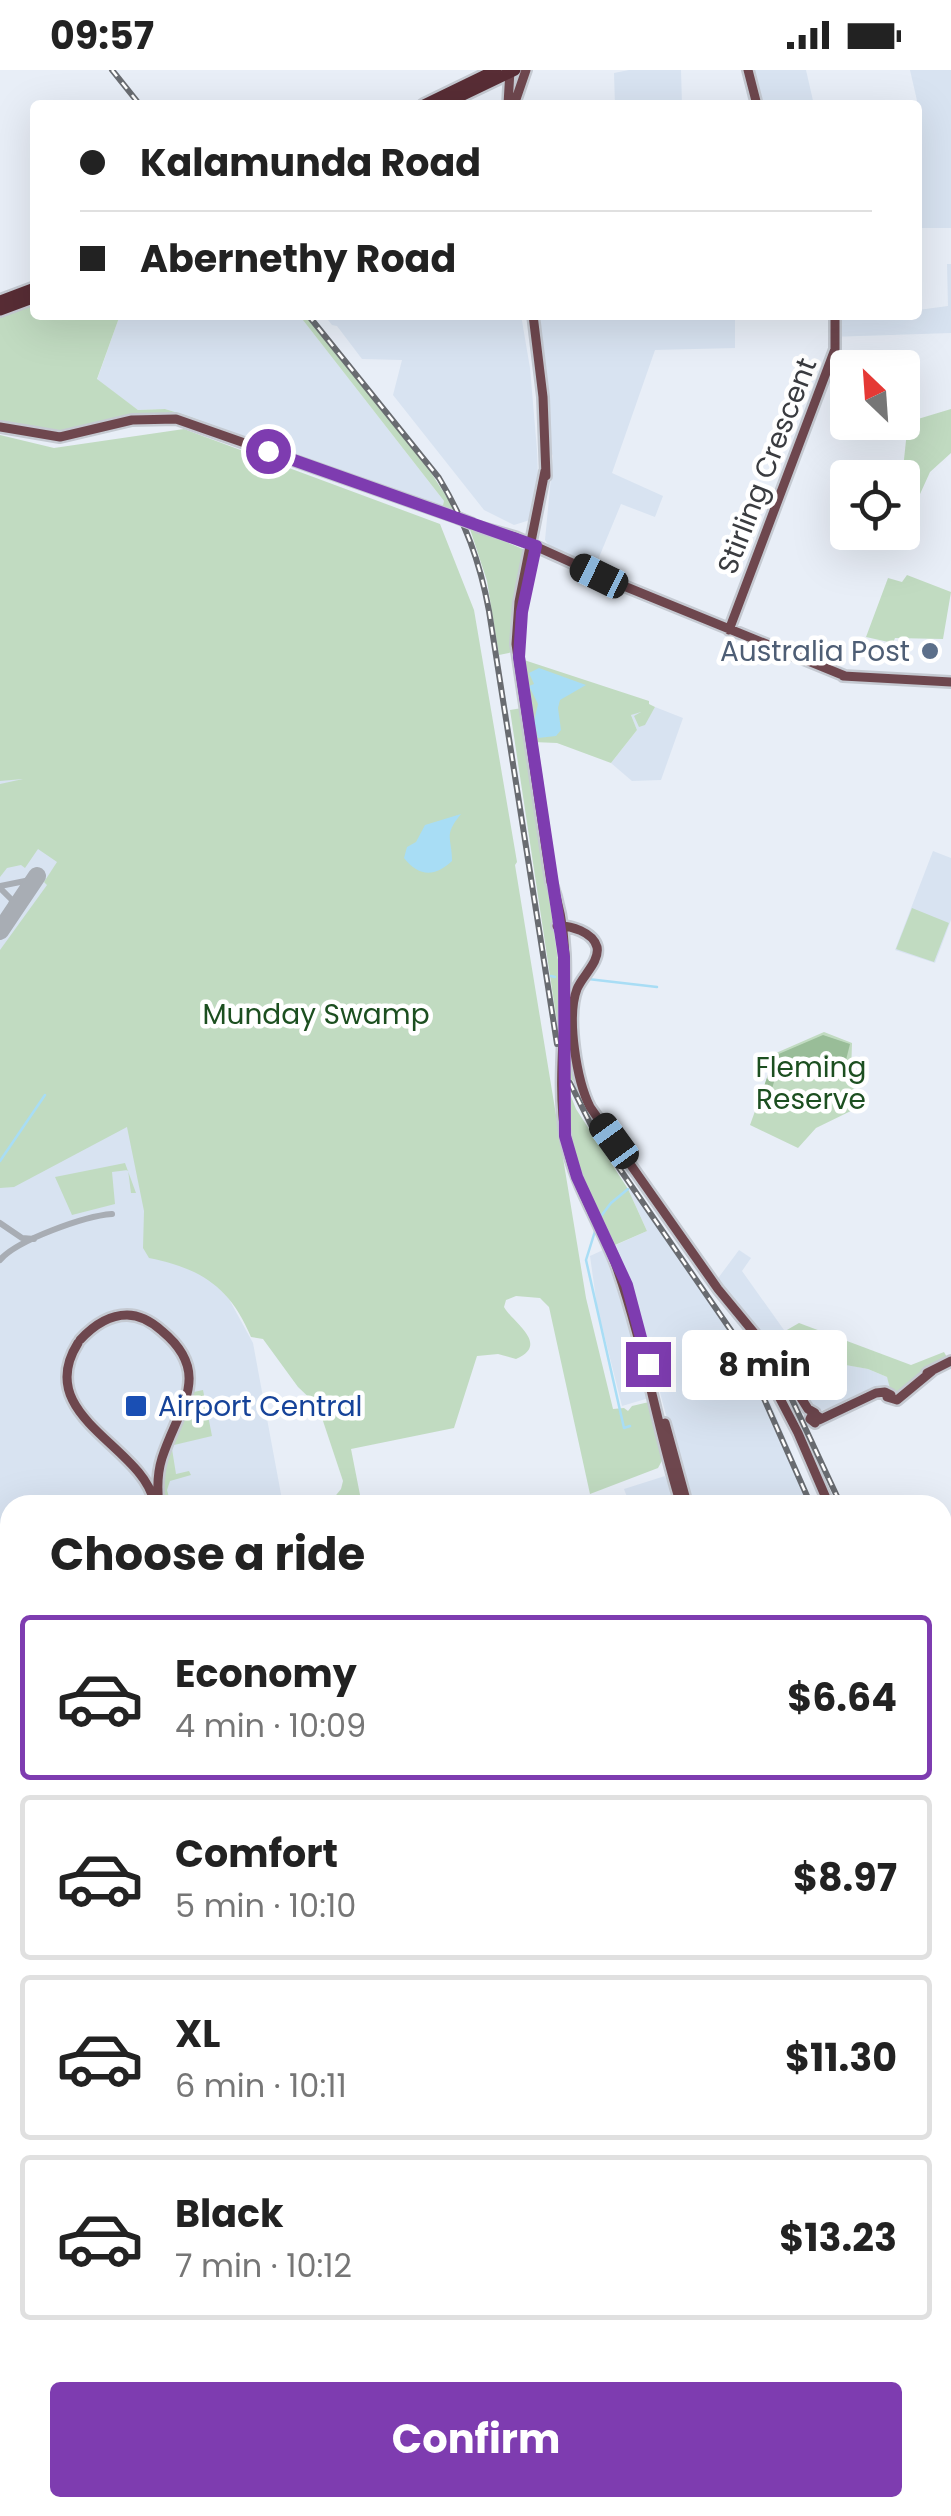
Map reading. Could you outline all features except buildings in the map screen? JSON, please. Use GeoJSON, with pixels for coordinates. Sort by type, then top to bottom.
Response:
{"type":"FeatureCollection","features":[{"type":"Feature","properties":{"kind":"highway"},"geometry":{"type":"LineString","coordinates":[[437,100],[508,72]]}},
{"type":"Feature","properties":{"kind":"highway"},"geometry":{"type":"LineString","coordinates":[[452,100],[508,72]]}},
{"type":"Feature","properties":{"kind":"highway"},"geometry":{"type":"LineString","coordinates":[[0,301],[30,290]]}},
{"type":"Feature","properties":{"kind":"highway"},"geometry":{"type":"LineString","coordinates":[[0,310],[30,299]]}},
{"type":"Feature","properties":{"kind":"main road"},"geometry":{"type":"LineString","coordinates":[[512,100],[526,70]]}},
{"type":"Feature","properties":{"kind":"main road"},"geometry":{"type":"LineString","coordinates":[[748,70],[756,100]]}},
{"type":"Feature","properties":{"kind":"main road"},"geometry":{"type":"LineString","coordinates":[[508,72],[512,100]]}},
{"type":"Feature","properties":{"kind":"main road"},"geometry":{"type":"LineString","coordinates":[[534,320],[543,397],[545,471],[535,547],[516,623],[551,881],[562,927]]}},
{"type":"Feature","properties":{"kind":"main road","name":"Stirling Crescent"},"geometry":{"type":"LineString","coordinates":[[729,630],[835,349],[836,320]]}},
{"type":"Feature","properties":{"kind":"main road"},"geometry":{"type":"LineString","coordinates":[[0,426],[60,437],[145,418],[176,419],[535,547]]}},
{"type":"Feature","properties":{"kind":"main road"},"geometry":{"type":"LineString","coordinates":[[535,547],[545,471]]}},
{"type":"Feature","properties":{"kind":"main road"},"geometry":{"type":"LineString","coordinates":[[476,525],[839,676],[949,679]]}},
{"type":"Feature","properties":{"kind":"main road"},"geometry":{"type":"LineString","coordinates":[[786,654],[845,676]]}},
{"type":"Feature","properties":{"kind":"main road"},"geometry":{"type":"LineString","coordinates":[[808,661],[820,661]]}},
{"type":"Feature","properties":{"kind":"main road"},"geometry":{"type":"LineString","coordinates":[[903,677],[923,680]]}},
{"type":"Feature","properties":{"kind":"main road"},"geometry":{"type":"LineString","coordinates":[[867,678],[949,679]]}},
{"type":"Feature","properties":{"kind":"main road"},"geometry":{"type":"LineString","coordinates":[[551,881],[562,927],[563,1116],[572,1166],[619,1274],[681,1495]]}},
{"type":"Feature","properties":{"kind":"main road"},"geometry":{"type":"LineString","coordinates":[[562,927],[589,936],[597,950],[578,986],[573,1006],[579,1075],[588,1102],[718,1289],[765,1346],[812,1413],[832,1411],[883,1392],[898,1395],[951,1360]]}},
{"type":"Feature","properties":{"kind":"main road"},"geometry":{"type":"LineString","coordinates":[[152,1495],[142,1474],[98,1434],[76,1403],[67,1371],[79,1342],[107,1320],[135,1316],[154,1324],[175,1342],[189,1370],[188,1392],[160,1462],[158,1495]]}},
{"type":"Feature","properties":{"kind":"main road"},"geometry":{"type":"LineString","coordinates":[[872,1395],[896,1400],[932,1370]]}},
{"type":"Feature","properties":{"kind":"main road"},"geometry":{"type":"LineString","coordinates":[[780,1372],[775,1389],[824,1495]]}},
{"type":"Feature","properties":{"kind":"shaded area"},"geometry":{"type":"Polygon","coordinates":[[[681,70],[682,100],[615,100],[614,73],[681,70]]]}},
{"type":"Feature","properties":{"kind":"shaded area"},"geometry":{"type":"Polygon","coordinates":[[[742,70],[806,70],[813,100],[748,100],[742,70]]]}},
{"type":"Feature","properties":{"kind":"shaded area"},"geometry":{"type":"Polygon","coordinates":[[[910,70],[951,70],[951,228],[922,228],[922,100],[917,100],[910,70]]]}},
{"type":"Feature","properties":{"kind":"shaded area"},"geometry":{"type":"Polygon","coordinates":[[[947,264],[951,264],[951,333],[830,337],[830,320],[922,320],[922,309],[948,306],[947,264]]]}},
{"type":"Feature","properties":{"kind":"shaded area"},"geometry":{"type":"Polygon","coordinates":[[[118,320],[303,320],[444,501],[442,509],[185,415],[165,409],[138,410],[97,380],[118,320]]]}},
{"type":"Feature","properties":{"kind":"shaded area"},"geometry":{"type":"Polygon","coordinates":[[[328,320],[522,320],[537,450],[538,477],[530,520],[514,525],[484,510],[393,395],[402,360],[362,359],[337,326],[328,320]]]}},
{"type":"Feature","properties":{"kind":"shaded area"},"geometry":{"type":"Polygon","coordinates":[[[539,320],[735,320],[735,348],[655,350],[612,473],[663,496],[655,517],[621,504],[595,567],[550,547],[545,540],[553,456],[549,447],[539,320]]]}},
{"type":"Feature","properties":{"kind":"shaded area"},"geometry":{"type":"Polygon","coordinates":[[[0,542],[177,613],[216,1285],[229,1299],[253,1343],[281,1495],[0,1495],[0,542]]]}},
{"type":"Feature","properties":{"kind":"shaded area"},"geometry":{"type":"Polygon","coordinates":[[[655,707],[683,718],[661,780],[632,781],[611,763],[637,730],[631,715],[640,711],[646,722],[655,707]]]}},
{"type":"Feature","properties":{"kind":"shaded area"},"geometry":{"type":"Polygon","coordinates":[[[933,851],[951,858],[951,920],[935,963],[895,950],[933,851]]]}},
{"type":"Feature","properties":{"kind":"shaded area"},"geometry":{"type":"Polygon","coordinates":[[[634,1185],[748,1351],[810,1495],[687,1495],[638,1310],[616,1245],[647,1231],[628,1189],[634,1185]]]}},
{"type":"Feature","properties":{"kind":"shaded area"},"geometry":{"type":"Polygon","coordinates":[[[603,1250],[628,1320],[649,1398],[622,1406],[597,1306],[590,1256],[603,1250]]]}},
{"type":"Feature","properties":{"kind":"shaded area"},"geometry":{"type":"Polygon","coordinates":[[[739,1250],[751,1258],[742,1271],[784,1330],[766,1342],[716,1281],[739,1250]]]}},
{"type":"Feature","properties":{"kind":"shaded area"},"geometry":{"type":"Polygon","coordinates":[[[801,1356],[868,1369],[887,1377],[893,1390],[880,1390],[817,1412],[784,1368],[801,1356]]]}},
{"type":"Feature","properties":{"kind":"shaded area"},"geometry":{"type":"Polygon","coordinates":[[[665,1476],[673,1495],[626,1495],[624,1489],[665,1476]]]}},
{"type":"Feature","properties":{"kind":"green space"},"geometry":{"type":"Polygon","coordinates":[[[30,303],[30,320],[118,320],[97,379],[138,410],[165,409],[185,415],[442,509],[444,501],[303,320],[311,320],[424,462],[459,516],[167,416],[134,417],[57,435],[0,425],[0,313],[30,303]]]}},
{"type":"Feature","properties":{"kind":"green space"},"geometry":{"type":"Polygon","coordinates":[[[951,409],[951,453],[930,472],[920,494],[920,460],[904,460],[906,440],[920,440],[920,418],[951,409]]]}},
{"type":"Feature","properties":{"kind":"green space","name":"Munday Swamp"},"geometry":{"type":"Polygon","coordinates":[[[184,429],[440,524],[474,610],[586,1298],[613,1409],[628,1411],[632,1406],[649,1402],[664,1457],[658,1468],[590,1494],[549,1307],[540,1298],[516,1296],[506,1300],[504,1307],[530,1340],[526,1353],[516,1359],[498,1354],[477,1356],[454,1428],[351,1449],[360,1495],[336,1495],[343,1481],[318,1406],[298,1387],[263,1339],[251,1337],[223,1292],[183,1267],[149,1258],[143,1248],[144,1211],[127,1127],[14,1187],[0,1188],[0,950],[47,885],[44,882],[57,862],[38,849],[25,868],[7,868],[0,877],[0,784],[23,779],[0,781],[0,435],[54,448],[184,429]]]}},
{"type":"Feature","properties":{"kind":"green space"},"geometry":{"type":"Polygon","coordinates":[[[469,526],[525,550],[512,625],[513,652],[499,655],[487,581],[469,526]]]}},
{"type":"Feature","properties":{"kind":"green space"},"geometry":{"type":"Polygon","coordinates":[[[907,575],[951,592],[943,639],[895,638],[893,643],[866,637],[888,578],[902,582],[907,575]]]}},
{"type":"Feature","properties":{"kind":"green space"},"geometry":{"type":"Polygon","coordinates":[[[524,660],[649,701],[655,707],[645,725],[639,727],[634,716],[641,712],[631,715],[637,730],[611,763],[557,743],[533,742],[524,660]]]}},
{"type":"Feature","properties":{"kind":"green space"},"geometry":{"type":"Polygon","coordinates":[[[522,708],[561,981],[560,1042],[510,710],[522,708]]]}},
{"type":"Feature","properties":{"kind":"green space"},"geometry":{"type":"Polygon","coordinates":[[[912,908],[949,923],[934,962],[896,949],[912,908]]]}},
{"type":"Feature","properties":{"kind":"green space"},"geometry":{"type":"Polygon","coordinates":[[[569,1022],[575,1079],[567,1084],[567,1057],[569,1022]]]}},
{"type":"Feature","properties":{"kind":"green space","name":"Fleming Reserve"},"geometry":{"type":"Polygon","coordinates":[[[824,1032],[852,1043],[851,1074],[857,1108],[816,1128],[798,1148],[750,1125],[776,1053],[824,1032]]]}},
{"type":"Feature","properties":{"kind":"green space"},"geometry":{"type":"Polygon","coordinates":[[[823,1035],[850,1044],[842,1076],[831,1082],[796,1071],[783,1072],[776,1075],[767,1106],[758,1105],[774,1056],[823,1035]]]}},
{"type":"Feature","properties":{"kind":"green space"},"geometry":{"type":"Polygon","coordinates":[[[567,1086],[576,1109],[628,1189],[647,1231],[615,1245],[577,1162],[567,1086]]]}},
{"type":"Feature","properties":{"kind":"green space"},"geometry":{"type":"Polygon","coordinates":[[[125,1163],[128,1170],[112,1172],[115,1204],[72,1215],[55,1177],[125,1163]]]}},
{"type":"Feature","properties":{"kind":"green space"},"geometry":{"type":"Polygon","coordinates":[[[799,1323],[911,1365],[944,1352],[948,1359],[895,1394],[887,1377],[868,1369],[801,1357],[784,1368],[766,1342],[799,1323]]]}},
{"type":"Feature","properties":{"kind":"green space"},"geometry":{"type":"Polygon","coordinates":[[[203,1390],[212,1436],[174,1445],[176,1474],[189,1471],[191,1475],[170,1481],[168,1495],[160,1495],[159,1479],[189,1393],[203,1390]]]}},
{"type":"Feature","properties":{"kind":"water"},"geometry":{"type":"Polygon","coordinates":[[[539,668],[586,685],[560,700],[561,730],[556,736],[538,738],[534,721],[538,704],[529,686],[534,684],[529,673],[539,668]]]}},
{"type":"Feature","properties":{"kind":"water"},"geometry":{"type":"Polygon","coordinates":[[[461,814],[450,832],[452,861],[446,866],[421,872],[404,858],[407,847],[416,842],[425,825],[461,814]]]}},
{"type":"Feature","properties":{"kind":"waterway"},"geometry":{"type":"LineString","coordinates":[[551,976],[555,977]]}},
{"type":"Feature","properties":{"kind":"waterway"},"geometry":{"type":"LineString","coordinates":[[588,979],[657,987]]}},
{"type":"Feature","properties":{"kind":"waterway"},"geometry":{"type":"LineString","coordinates":[[0,1161],[45,1095]]}},
{"type":"Feature","properties":{"kind":"waterway"},"geometry":{"type":"LineString","coordinates":[[598,1220],[628,1189]]}},
{"type":"Feature","properties":{"kind":"waterway"},"geometry":{"type":"LineString","coordinates":[[596,1228],[586,1260],[624,1428],[630,1426]]}},
{"type":"Feature","properties":{"kind":"taxiway"},"geometry":{"type":"LineString","coordinates":[[0,886],[35,879]]}},
{"type":"Feature","properties":{"kind":"taxiway"},"geometry":{"type":"LineString","coordinates":[[0,888],[12,900],[10,916]]}},
{"type":"Feature","properties":{"kind":"taxiway"},"geometry":{"type":"LineString","coordinates":[[0,1260],[52,1230],[112,1214]]}},
{"type":"Feature","properties":{"kind":"taxiway"},"geometry":{"type":"LineString","coordinates":[[0,1223],[22,1238],[34,1239]]}},
{"type":"Feature","properties":{"kind":"runway"},"geometry":{"type":"LineString","coordinates":[[0,931],[37,876]]}},
{"type":"Feature","properties":{"kind":"railway"},"geometry":{"type":"LineString","coordinates":[[112,70],[136,100]]}},
{"type":"Feature","properties":{"kind":"railway"},"geometry":{"type":"LineString","coordinates":[[312,320],[439,478],[457,510],[476,559],[489,611],[557,1044]]}},
{"type":"Feature","properties":{"kind":"railway"},"geometry":{"type":"LineString","coordinates":[[570,1083],[595,1133],[739,1342],[807,1495]]}},
{"type":"Feature","properties":{"kind":"railway"},"geometry":{"type":"LineString","coordinates":[[788,1391],[836,1495]]}},
{"type":"Feature","properties":{"kind":"place","name":"Australia Post"},"geometry":{"type":"Point","coordinates":[930,651]}},
{"type":"Feature","properties":{"kind":"place","name":"Airport Central"},"geometry":{"type":"Point","coordinates":[136,1406]}},
{"type":"Feature","properties":{"kind":"route"},"geometry":{"type":"LineString","coordinates":[[268,451],[536,546],[522,612],[519,657],[564,957],[565,1136],[572,1166],[627,1285],[648,1364]]}}]}
